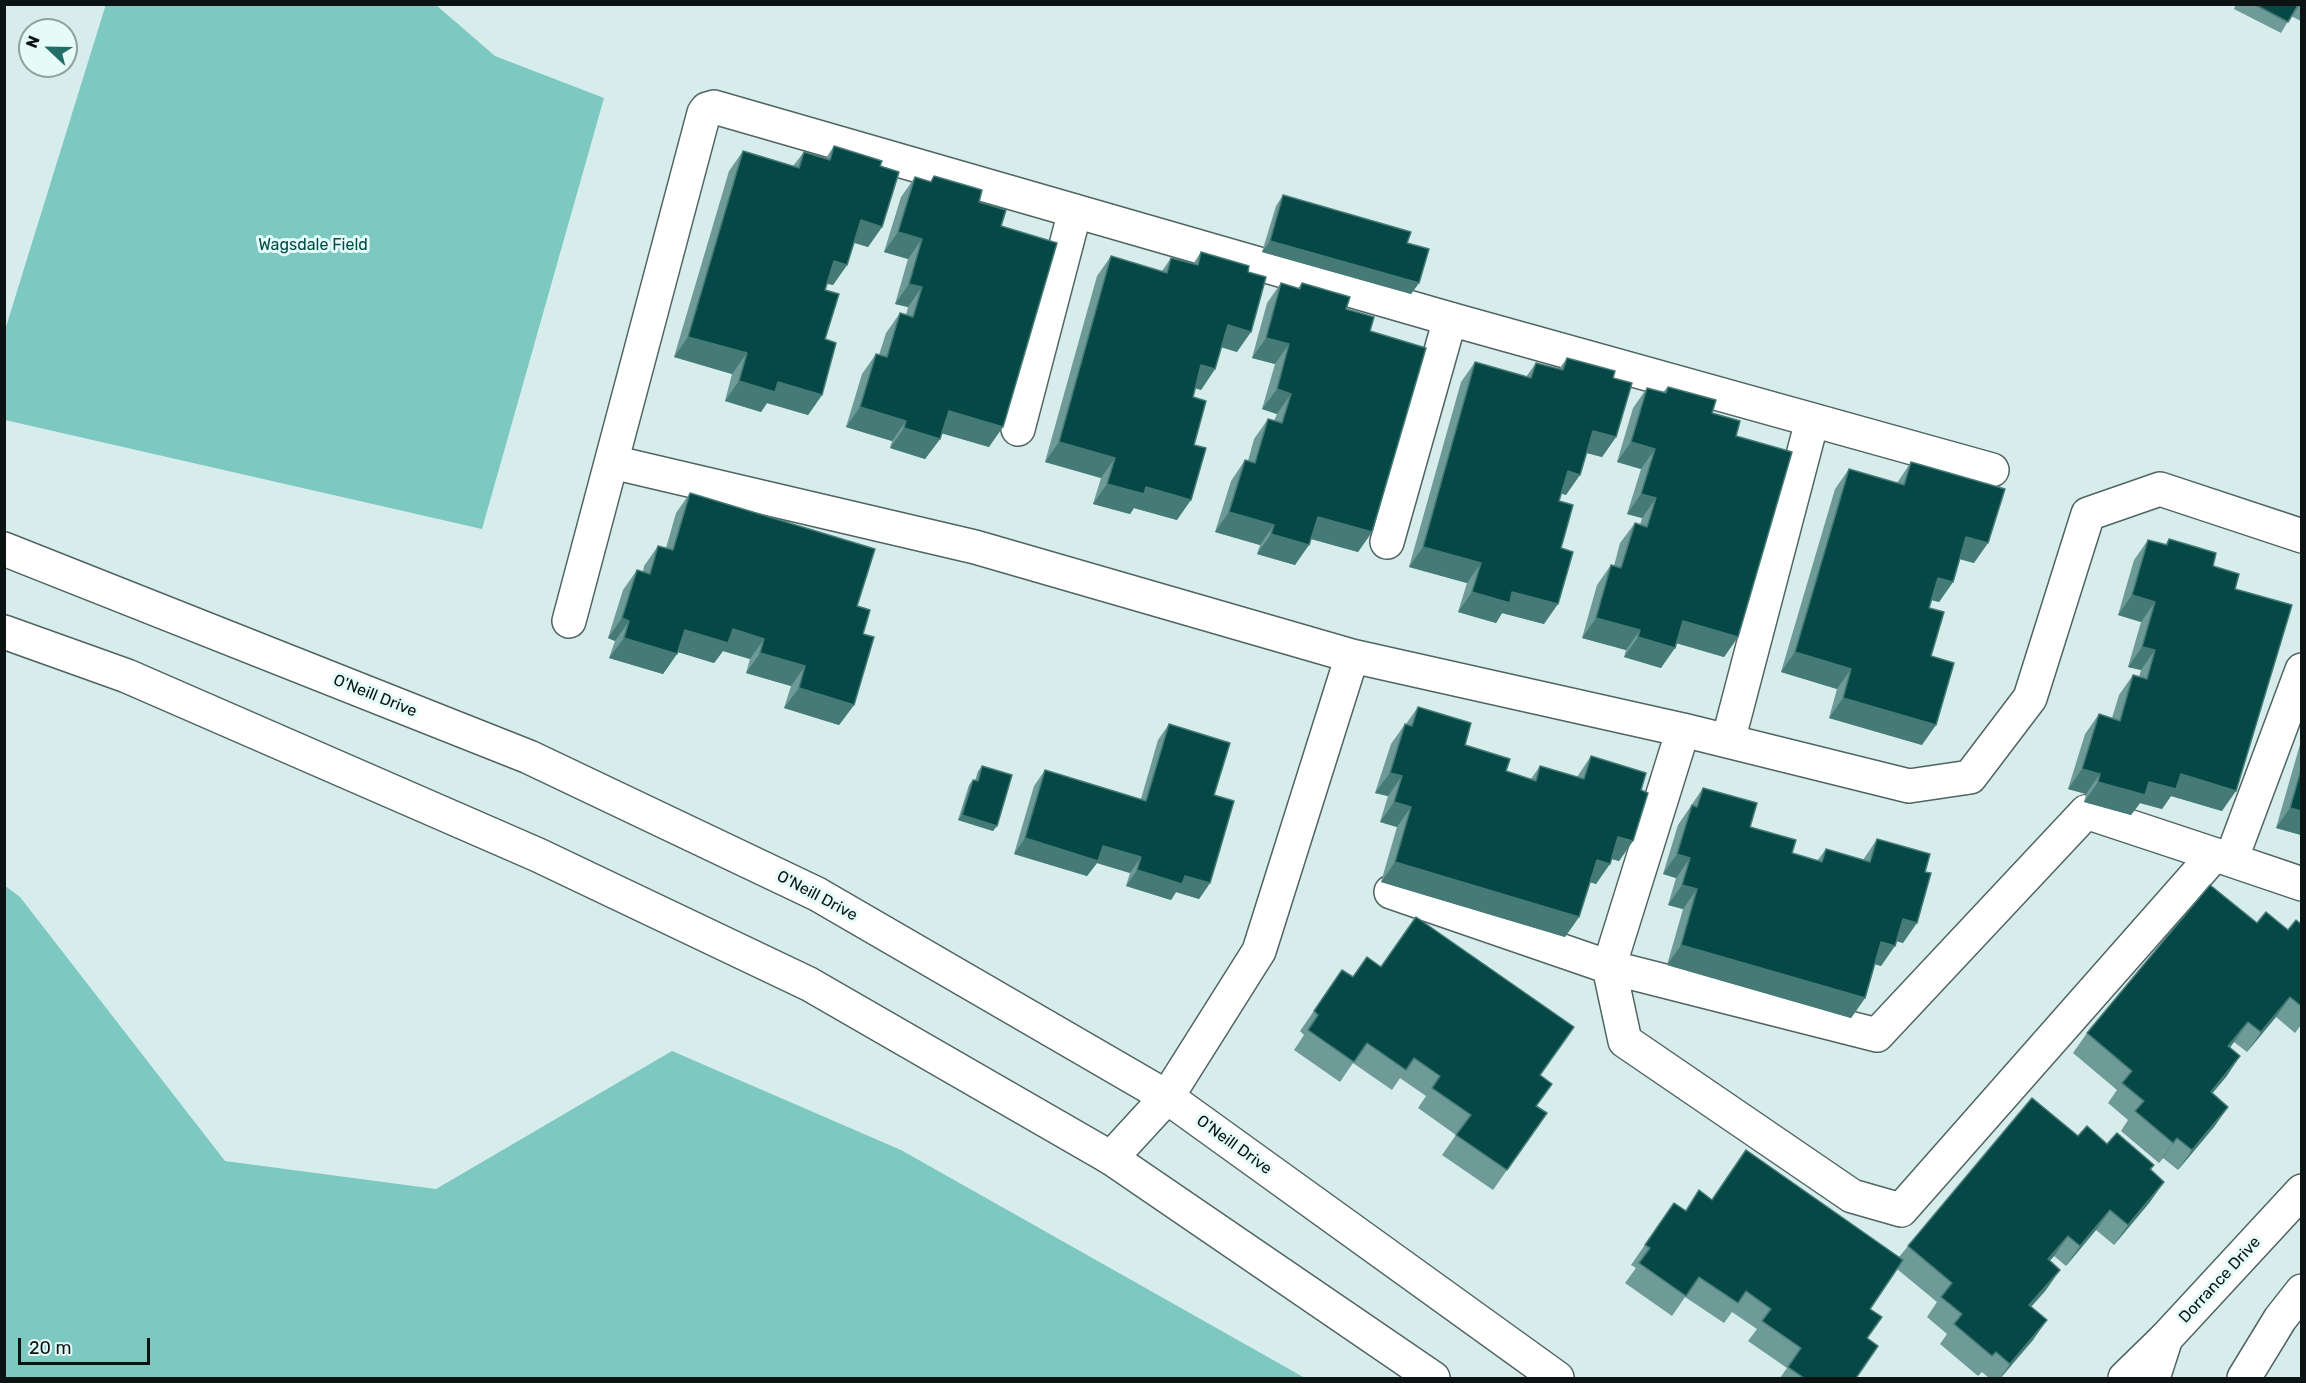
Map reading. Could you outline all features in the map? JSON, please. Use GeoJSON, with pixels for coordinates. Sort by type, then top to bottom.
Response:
{"type":"FeatureCollection","features":[{"type":"Feature","properties":{"kind":"street"},"geometry":{"type":"LineString","coordinates":[[569,621],[704,113],[707,109],[714,107],[1450,319],[1992,470]]}},
{"type":"Feature","properties":{"kind":"street"},"geometry":{"type":"LineString","coordinates":[[1018,429],[1075,211]]}},
{"type":"Feature","properties":{"kind":"street"},"geometry":{"type":"LineString","coordinates":[[1387,542],[1450,319]]}},
{"type":"Feature","properties":{"kind":"street"},"geometry":{"type":"LineString","coordinates":[[1728,741],[1812,421]]}},
{"type":"Feature","properties":{"kind":"street"},"geometry":{"type":"LineString","coordinates":[[612,462],[975,547],[1352,656],[1683,730],[1909,786],[1970,777],[2030,698],[2088,514],[2160,489],[2301,536]]}},
{"type":"Feature","properties":{"kind":"street","name":"O'Neill Drive"},"geometry":{"type":"LineString","coordinates":[[4,549],[529,757],[817,894],[1167,1096],[1557,1378]]}},
{"type":"Feature","properties":{"kind":"street"},"geometry":{"type":"LineString","coordinates":[[4,632],[128,676],[569,870],[809,984],[1112,1158],[1432,1378]]}},
{"type":"Feature","properties":{"kind":"street"},"geometry":{"type":"LineString","coordinates":[[1112,1158],[1167,1096],[1259,951],[1352,656]]}},
{"type":"Feature","properties":{"kind":"street"},"geometry":{"type":"LineString","coordinates":[[1683,730],[1610,967],[1625,1041],[1852,1196],[1901,1210],[2223,857],[2301,669]]}},
{"type":"Feature","properties":{"kind":"street"},"geometry":{"type":"LineString","coordinates":[[1391,892],[1610,967],[1877,1035],[2086,812],[2301,884]]}},
{"type":"Feature","properties":{"kind":"street","name":"Dorrance Drive"},"geometry":{"type":"LineString","coordinates":[[2153,1378],[2166,1338],[2301,1191]]}},
{"type":"Feature","properties":{"kind":"street"},"geometry":{"type":"LineString","coordinates":[[2244,1378],[2280,1319],[2301,1291]]}},
{"type":"Feature","properties":{"kind":"street"},"geometry":{"type":"LineString","coordinates":[[2125,1378],[2166,1338]]}},
{"type":"Feature","properties":{"kind":"green space","name":"Wagsdale Field"},"geometry":{"type":"Polygon","coordinates":[[[106,4],[436,5],[495,56],[604,98],[482,529],[5,420],[5,330],[106,4]]]}},
{"type":"Feature","properties":{"kind":"green space"},"geometry":{"type":"Polygon","coordinates":[[[4,885],[20,897],[225,1161],[436,1189],[672,1051],[901,1150],[1305,1378],[5,1378],[4,885]]]}},
{"type":"Feature","properties":{"kind":"building"},"geometry":{"type":"Polygon","coordinates":[[[2254,4],[2301,4],[2301,7],[2298,5],[2288,22],[2254,4]]]}},
{"type":"Feature","properties":{"kind":"building"},"geometry":{"type":"Polygon","coordinates":[[[834,146],[882,161],[880,166],[899,172],[882,227],[861,220],[847,265],[834,261],[825,290],[839,294],[825,339],[836,343],[822,395],[778,382],[775,392],[739,381],[747,353],[688,337],[743,151],[799,168],[804,152],[830,160],[834,146]]]}},
{"type":"Feature","properties":{"kind":"building"},"geometry":{"type":"Polygon","coordinates":[[[934,176],[982,190],[979,202],[1006,210],[1001,226],[1057,243],[1003,427],[949,411],[940,439],[904,428],[906,421],[860,407],[876,354],[887,357],[900,313],[913,317],[922,287],[909,284],[922,239],[898,232],[915,177],[931,182],[934,176]]]}},
{"type":"Feature","properties":{"kind":"building"},"geometry":{"type":"Polygon","coordinates":[[[1283,195],[1411,232],[1407,243],[1429,249],[1419,283],[1270,241],[1283,195]]]}},
{"type":"Feature","properties":{"kind":"building"},"geometry":{"type":"Polygon","coordinates":[[[1201,252],[1249,266],[1248,272],[1266,277],[1251,332],[1228,325],[1215,369],[1201,365],[1193,397],[1206,401],[1194,445],[1206,448],[1191,500],[1146,487],[1144,494],[1107,484],[1115,458],[1059,442],[1111,256],[1167,273],[1171,258],[1198,265],[1201,252]]]}},
{"type":"Feature","properties":{"kind":"building"},"geometry":{"type":"Polygon","coordinates":[[[1281,283],[1300,289],[1302,283],[1350,297],[1346,309],[1374,317],[1370,331],[1426,348],[1372,532],[1318,517],[1309,545],[1271,534],[1274,525],[1229,512],[1245,460],[1255,463],[1268,419],[1282,423],[1291,394],[1277,389],[1289,344],[1266,338],[1281,283]]]}},
{"type":"Feature","properties":{"kind":"building"},"geometry":{"type":"Polygon","coordinates":[[[1567,358],[1615,371],[1613,378],[1632,383],[1616,437],[1593,431],[1580,475],[1568,471],[1559,501],[1573,505],[1561,548],[1573,552],[1558,604],[1512,592],[1510,603],[1472,592],[1481,563],[1423,547],[1475,362],[1531,378],[1536,363],[1563,370],[1567,358]]]}},
{"type":"Feature","properties":{"kind":"building"},"geometry":{"type":"Polygon","coordinates":[[[1668,387],[1716,400],[1712,413],[1740,421],[1736,436],[1792,452],[1738,637],[1683,621],[1675,648],[1638,637],[1640,630],[1596,618],[1611,565],[1621,568],[1635,523],[1647,527],[1656,498],[1641,494],[1655,449],[1631,442],[1647,388],[1666,393],[1668,387]]]}},
{"type":"Feature","properties":{"kind":"building"},"geometry":{"type":"Polygon","coordinates":[[[1911,462],[2005,489],[1988,543],[1966,537],[1953,582],[1938,578],[1929,608],[1944,612],[1931,656],[1954,663],[1936,725],[1843,698],[1851,669],[1795,652],[1849,469],[1904,485],[1911,462]]]}},
{"type":"Feature","properties":{"kind":"building"},"geometry":{"type":"Polygon","coordinates":[[[690,493],[875,549],[857,606],[870,610],[863,634],[874,637],[854,705],[799,688],[805,666],[760,653],[764,639],[733,629],[728,643],[685,630],[677,654],[624,638],[629,621],[622,618],[637,570],[650,574],[658,546],[673,550],[690,493]]]}},
{"type":"Feature","properties":{"kind":"building"},"geometry":{"type":"Polygon","coordinates":[[[2169,539],[2216,553],[2213,566],[2239,574],[2235,589],[2292,605],[2236,791],[2181,774],[2176,789],[2149,782],[2145,795],[2098,782],[2100,774],[2082,769],[2099,714],[2120,721],[2133,675],[2147,679],[2155,650],[2142,647],[2155,602],[2132,595],[2148,540],[2167,545],[2169,539]]]}},
{"type":"Feature","properties":{"kind":"building"},"geometry":{"type":"Polygon","coordinates":[[[1418,707],[1471,723],[1465,745],[1510,759],[1506,771],[1536,781],[1540,766],[1584,779],[1591,756],[1646,773],[1641,790],[1648,793],[1633,841],[1618,837],[1610,864],[1597,860],[1579,917],[1395,862],[1411,807],[1394,802],[1402,776],[1390,773],[1405,724],[1412,726],[1418,707]]]}},
{"type":"Feature","properties":{"kind":"building"},"geometry":{"type":"Polygon","coordinates":[[[1169,724],[1230,743],[1214,795],[1234,801],[1210,883],[1185,876],[1182,884],[1137,870],[1141,857],[1103,846],[1098,861],[1025,838],[1045,770],[1146,801],[1169,724]]]}},
{"type":"Feature","properties":{"kind":"building"},"geometry":{"type":"Polygon","coordinates":[[[982,766],[1012,775],[997,826],[962,815],[973,780],[978,781],[982,766]]]}},
{"type":"Feature","properties":{"kind":"building"},"geometry":{"type":"Polygon","coordinates":[[[2301,770],[2301,811],[2290,808],[2301,770]]]}},
{"type":"Feature","properties":{"kind":"building"},"geometry":{"type":"Polygon","coordinates":[[[1703,788],[1757,803],[1750,827],[1796,840],[1792,853],[1822,862],[1826,849],[1870,862],[1877,839],[1930,854],[1925,872],[1931,873],[1917,923],[1903,919],[1895,946],[1881,942],[1865,998],[1681,945],[1697,889],[1682,885],[1690,858],[1677,854],[1692,805],[1697,807],[1703,788]]]}},
{"type":"Feature","properties":{"kind":"building"},"geometry":{"type":"Polygon","coordinates":[[[2210,885],[2257,923],[2266,912],[2288,930],[2296,920],[2301,924],[2301,1006],[2290,997],[2261,1032],[2248,1022],[2228,1046],[2240,1056],[2211,1092],[2228,1107],[2192,1150],[2177,1138],[2173,1143],[2135,1111],[2144,1101],[2122,1083],[2132,1071],[2087,1033],[2210,885]]]}},
{"type":"Feature","properties":{"kind":"building"},"geometry":{"type":"Polygon","coordinates":[[[1416,917],[1574,1027],[1540,1075],[1552,1084],[1536,1106],[1547,1113],[1507,1170],[1456,1135],[1471,1115],[1432,1088],[1440,1076],[1414,1058],[1406,1070],[1367,1043],[1354,1062],[1308,1030],[1318,1015],[1314,1011],[1342,970],[1353,977],[1367,957],[1381,967],[1416,917]]]}},
{"type":"Feature","properties":{"kind":"building"},"geometry":{"type":"Polygon","coordinates":[[[2032,1098],[2078,1136],[2087,1126],[2107,1144],[2117,1133],[2154,1165],[2150,1169],[2164,1182],[2128,1225],[2110,1210],[2080,1246],[2068,1236],[2048,1259],[2060,1270],[2029,1305],[2047,1320],[2010,1364],[1996,1352],[1992,1356],[1954,1324],[1962,1314],[1941,1297],[1952,1283],[1908,1246],[2032,1098]]]}},
{"type":"Feature","properties":{"kind":"building"},"geometry":{"type":"Polygon","coordinates":[[[1746,1150],[1903,1260],[1870,1309],[1882,1317],[1867,1338],[1878,1346],[1856,1378],[1804,1378],[1788,1367],[1801,1348],[1762,1321],[1771,1309],[1746,1291],[1738,1303],[1699,1277],[1686,1296],[1639,1263],[1650,1248],[1645,1245],[1674,1203],[1686,1211],[1699,1190],[1712,1200],[1746,1150]]]}}]}
